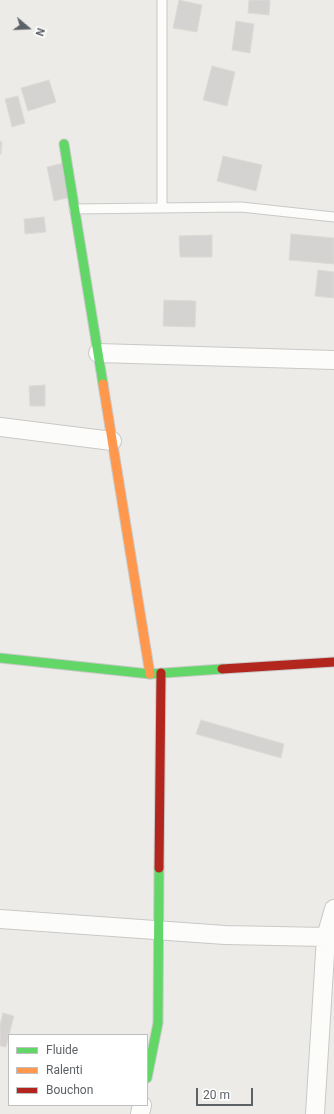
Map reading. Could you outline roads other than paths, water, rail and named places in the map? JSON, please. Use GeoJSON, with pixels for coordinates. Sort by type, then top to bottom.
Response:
{"type":"FeatureCollection","features":[{"type":"Feature","properties":{"kind":"street"},"geometry":{"type":"LineString","coordinates":[[64,144],[150,674]]}},
{"type":"Feature","properties":{"kind":"street"},"geometry":{"type":"LineString","coordinates":[[98,353],[334,360]]}},
{"type":"Feature","properties":{"kind":"street"},"geometry":{"type":"LineString","coordinates":[[0,427],[112,441]]}},
{"type":"Feature","properties":{"kind":"street"},"geometry":{"type":"LineString","coordinates":[[0,658],[150,674],[334,662]]}},
{"type":"Feature","properties":{"kind":"street"},"geometry":{"type":"LineString","coordinates":[[148,1073],[158,1022],[161,673]]}},
{"type":"Feature","properties":{"kind":"street"},"geometry":{"type":"LineString","coordinates":[[315,1114],[330,938],[334,909]]}},
{"type":"Feature","properties":{"kind":"street"},"geometry":{"type":"LineString","coordinates":[[0,919],[225,935],[330,938]]}},
{"type":"Feature","properties":{"kind":"lane"},"geometry":{"type":"LineString","coordinates":[[162,0],[162,208]]}},
{"type":"Feature","properties":{"kind":"lane"},"geometry":{"type":"LineString","coordinates":[[74,209],[241,207],[334,217]]}}]}
